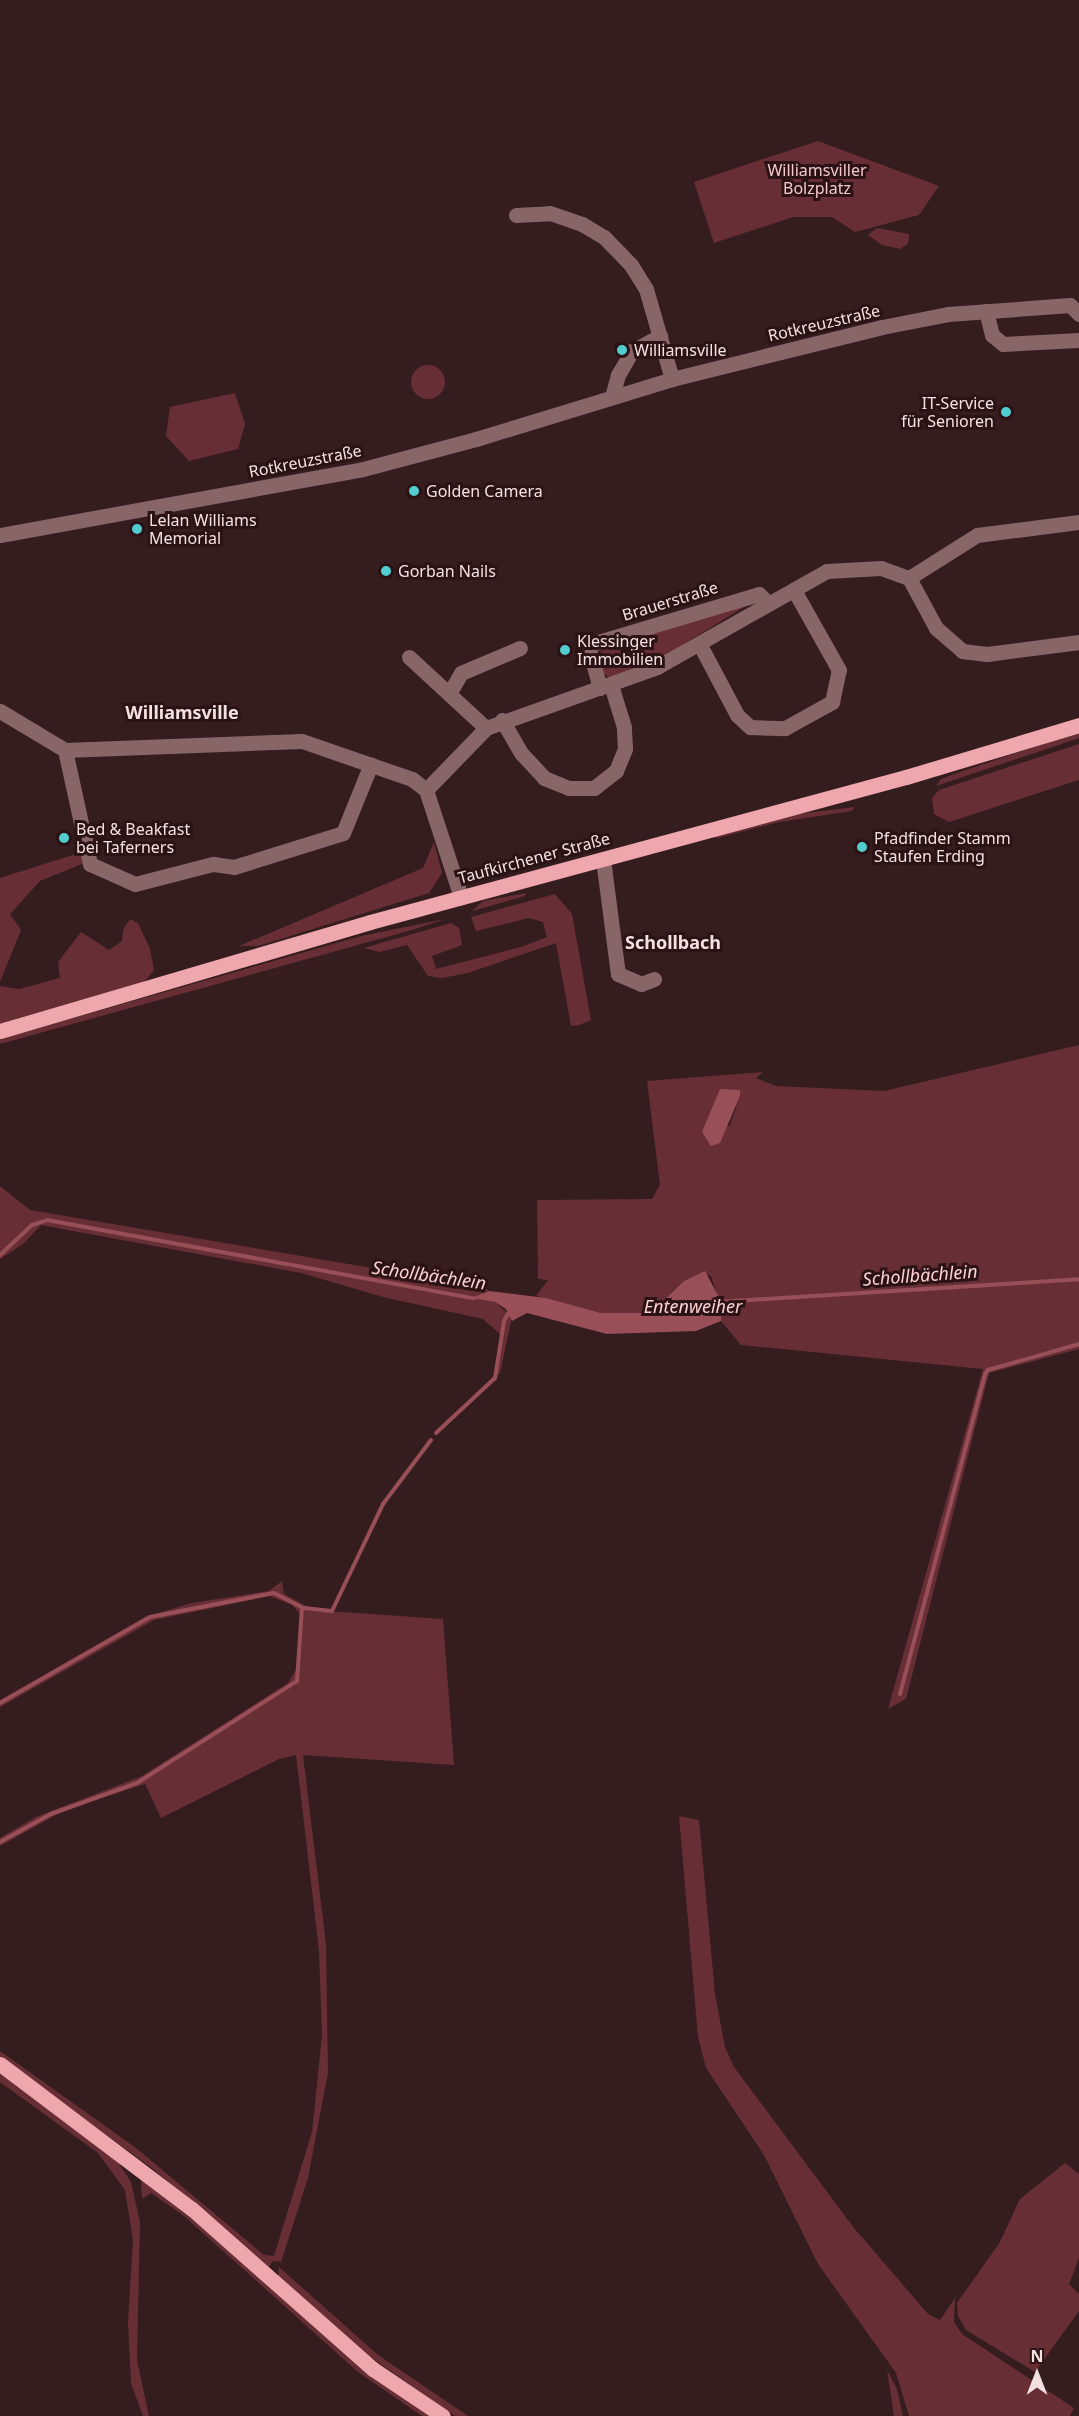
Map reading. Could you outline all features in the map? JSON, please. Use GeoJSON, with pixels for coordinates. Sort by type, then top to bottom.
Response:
{"type":"FeatureCollection","features":[{"type":"Feature","properties":{"kind":"main road","name":"Taufkirchener Straße"},"geometry":{"type":"LineString","coordinates":[[0,1031],[461,897],[1079,725]]}},
{"type":"Feature","properties":{"kind":"main road"},"geometry":{"type":"LineString","coordinates":[[0,2064],[192,2210],[373,2369],[443,2416]]}},
{"type":"Feature","properties":{"kind":"street"},"geometry":{"type":"LineString","coordinates":[[516,215],[550,213],[604,237],[631,265],[646,289],[672,379]]}},
{"type":"Feature","properties":{"kind":"street","name":"Rotkreuzstraße"},"geometry":{"type":"LineString","coordinates":[[0,535],[354,471],[476,439],[672,379],[882,327],[986,311],[1070,305],[1079,314]]}},
{"type":"Feature","properties":{"kind":"street"},"geometry":{"type":"LineString","coordinates":[[986,311],[992,335],[1003,344],[1079,340]]}},
{"type":"Feature","properties":{"kind":"street"},"geometry":{"type":"LineString","coordinates":[[612,397],[618,375],[632,351],[660,336]]}},
{"type":"Feature","properties":{"kind":"street"},"geometry":{"type":"LineString","coordinates":[[909,578],[977,535],[1079,522]]}},
{"type":"Feature","properties":{"kind":"street"},"geometry":{"type":"LineString","coordinates":[[426,789],[486,728],[501,720],[606,687],[657,668],[826,571],[881,568],[909,578],[936,628],[962,651],[987,654],[1079,642]]}},
{"type":"Feature","properties":{"kind":"street"},"geometry":{"type":"LineString","coordinates":[[700,645],[737,715],[750,727],[785,729],[832,702],[839,670],[794,590]]}},
{"type":"Feature","properties":{"kind":"street","name":"Brauerstraße"},"geometry":{"type":"LineString","coordinates":[[606,687],[588,645],[759,594],[768,603]]}},
{"type":"Feature","properties":{"kind":"street"},"geometry":{"type":"LineString","coordinates":[[450,692],[461,673],[520,648]]}},
{"type":"Feature","properties":{"kind":"street"},"geometry":{"type":"LineString","coordinates":[[410,657],[486,728]]}},
{"type":"Feature","properties":{"kind":"street"},"geometry":{"type":"LineString","coordinates":[[501,720],[522,754],[544,778],[569,788],[594,788],[616,771],[625,749],[624,727],[606,687]]}},
{"type":"Feature","properties":{"kind":"street"},"geometry":{"type":"LineString","coordinates":[[0,711],[65,750],[302,741],[412,779],[426,789],[461,897]]}},
{"type":"Feature","properties":{"kind":"street"},"geometry":{"type":"LineString","coordinates":[[65,750],[90,864],[135,884],[213,864],[234,867],[343,833],[371,764]]}},
{"type":"Feature","properties":{"kind":"street"},"geometry":{"type":"LineString","coordinates":[[603,859],[618,974],[641,984],[654,979]]}},
{"type":"Feature","properties":{"kind":"green space","name":"Williamsviller Bolzplatz"},"geometry":{"type":"Polygon","coordinates":[[[818,141],[939,186],[919,215],[855,232],[832,217],[793,217],[714,243],[694,182],[818,141]]]}},
{"type":"Feature","properties":{"kind":"green space"},"geometry":{"type":"Polygon","coordinates":[[[877,228],[909,234],[908,244],[900,249],[882,245],[868,235],[877,228]]]}},
{"type":"Feature","properties":{"kind":"green space"},"geometry":{"type":"Polygon","coordinates":[[[428,365],[440,370],[445,382],[440,394],[428,399],[416,394],[411,382],[416,370],[428,365]]]}},
{"type":"Feature","properties":{"kind":"green space"},"geometry":{"type":"Polygon","coordinates":[[[235,393],[245,424],[238,449],[189,461],[166,436],[170,407],[235,393]]]}},
{"type":"Feature","properties":{"kind":"green space"},"geometry":{"type":"Polygon","coordinates":[[[749,604],[661,658],[611,679],[601,672],[597,656],[606,645],[749,604]]]}},
{"type":"Feature","properties":{"kind":"green space"},"geometry":{"type":"Polygon","coordinates":[[[1079,732],[1079,738],[936,786],[941,779],[1079,732]]]}},
{"type":"Feature","properties":{"kind":"green space"},"geometry":{"type":"Polygon","coordinates":[[[1079,744],[1079,780],[949,822],[934,814],[932,798],[939,790],[1079,744]]]}},
{"type":"Feature","properties":{"kind":"green space"},"geometry":{"type":"Polygon","coordinates":[[[854,807],[852,811],[779,822],[717,838],[710,836],[782,816],[854,807]]]}},
{"type":"Feature","properties":{"kind":"green space"},"geometry":{"type":"Polygon","coordinates":[[[434,842],[442,873],[429,893],[258,946],[239,946],[423,868],[434,842]]]}},
{"type":"Feature","properties":{"kind":"green space"},"geometry":{"type":"Polygon","coordinates":[[[82,852],[82,864],[40,881],[10,914],[21,930],[0,982],[0,878],[82,852]]]}},
{"type":"Feature","properties":{"kind":"green space"},"geometry":{"type":"Polygon","coordinates":[[[526,893],[525,896],[472,911],[483,901],[526,893]]]}},
{"type":"Feature","properties":{"kind":"green space"},"geometry":{"type":"Polygon","coordinates":[[[555,894],[572,914],[591,1020],[579,1025],[571,1026],[556,943],[468,973],[442,978],[428,976],[407,945],[379,952],[364,948],[0,1052],[451,923],[459,928],[462,945],[432,956],[436,969],[521,947],[547,937],[543,922],[529,918],[476,931],[471,917],[555,894]]]}},
{"type":"Feature","properties":{"kind":"green space"},"geometry":{"type":"Polygon","coordinates":[[[130,919],[138,923],[150,949],[154,970],[146,980],[136,986],[0,1024],[0,986],[19,989],[60,978],[58,962],[81,932],[109,950],[122,941],[123,930],[130,919]]]}},
{"type":"Feature","properties":{"kind":"green space"},"geometry":{"type":"Polygon","coordinates":[[[445,919],[0,1044],[0,1039],[361,936],[445,919]]]}},
{"type":"Feature","properties":{"kind":"green space"},"geometry":{"type":"Polygon","coordinates":[[[1079,1045],[1079,1349],[989,1373],[906,1699],[888,1709],[983,1369],[741,1345],[721,1321],[721,1307],[711,1276],[702,1273],[684,1281],[655,1309],[642,1313],[601,1313],[536,1296],[548,1280],[538,1279],[537,1200],[652,1199],[660,1185],[647,1081],[763,1072],[756,1078],[776,1086],[884,1091],[1079,1045]],[[740,1096],[704,1137],[730,1125],[740,1096]]]}},
{"type":"Feature","properties":{"kind":"green space"},"geometry":{"type":"Polygon","coordinates":[[[0,1186],[30,1210],[484,1287],[489,1291],[472,1298],[495,1302],[512,1317],[500,1373],[494,1379],[501,1335],[483,1319],[383,1297],[301,1273],[41,1225],[23,1244],[0,1259],[0,1186]]]}},
{"type":"Feature","properties":{"kind":"green space"},"geometry":{"type":"Polygon","coordinates":[[[492,1381],[437,1434],[447,1420],[492,1381]]]}},
{"type":"Feature","properties":{"kind":"green space"},"geometry":{"type":"Polygon","coordinates":[[[282,1581],[284,1594],[313,1610],[443,1619],[454,1765],[303,1755],[326,1944],[328,2073],[308,2178],[281,2262],[273,2261],[268,2268],[153,2169],[0,2057],[0,2051],[136,2148],[264,2255],[274,2256],[312,2132],[322,2035],[319,1951],[296,1755],[279,1759],[161,1818],[145,1784],[65,1810],[0,1846],[0,1838],[36,1817],[142,1776],[288,1683],[297,1668],[301,1615],[292,1605],[270,1596],[154,1620],[0,1707],[0,1700],[145,1617],[192,1603],[269,1591],[282,1581]]]}},
{"type":"Feature","properties":{"kind":"green space"},"geometry":{"type":"Polygon","coordinates":[[[679,1816],[699,1820],[715,1994],[725,2047],[734,2067],[854,2228],[928,2314],[940,2320],[955,2298],[954,2322],[962,2334],[1074,2408],[1070,2416],[909,2416],[896,2373],[818,2264],[764,2155],[706,2068],[698,2037],[679,1816]]]}},
{"type":"Feature","properties":{"kind":"green space"},"geometry":{"type":"Polygon","coordinates":[[[0,2072],[116,2159],[131,2182],[140,2222],[137,2360],[149,2416],[143,2416],[131,2383],[128,2322],[133,2240],[125,2190],[98,2153],[0,2082],[0,2072]]]}},
{"type":"Feature","properties":{"kind":"green space"},"geometry":{"type":"Polygon","coordinates":[[[1065,2163],[1079,2174],[1079,2258],[1069,2284],[1079,2294],[1079,2311],[1035,2372],[966,2330],[958,2316],[957,2303],[1000,2242],[1020,2199],[1065,2163]]]}},
{"type":"Feature","properties":{"kind":"green space"},"geometry":{"type":"Polygon","coordinates":[[[141,2179],[199,2225],[341,2351],[430,2416],[422,2416],[358,2372],[184,2216],[151,2193],[142,2199],[141,2179]]]}},
{"type":"Feature","properties":{"kind":"green space"},"geometry":{"type":"Polygon","coordinates":[[[279,2267],[378,2355],[468,2416],[455,2416],[359,2349],[278,2277],[279,2267]]]}},
{"type":"Feature","properties":{"kind":"green space"},"geometry":{"type":"Polygon","coordinates":[[[887,2370],[897,2389],[903,2416],[894,2416],[887,2370]]]}},
{"type":"Feature","properties":{"kind":"water"},"geometry":{"type":"Polygon","coordinates":[[[720,1089],[740,1090],[740,1096],[720,1143],[711,1146],[702,1132],[720,1089]]]}},
{"type":"Feature","properties":{"kind":"water","name":"Entenweiher"},"geometry":{"type":"Polygon","coordinates":[[[705,1271],[721,1301],[721,1321],[696,1331],[607,1334],[527,1313],[512,1321],[506,1309],[495,1302],[471,1298],[489,1291],[546,1298],[601,1313],[642,1313],[655,1309],[684,1281],[705,1271]]]}},
{"type":"Feature","properties":{"kind":"waterway","name":"Schollbächlein"},"geometry":{"type":"LineString","coordinates":[[0,1255],[32,1225],[47,1220],[474,1298]]}},
{"type":"Feature","properties":{"kind":"waterway","name":"Schollbächlein"},"geometry":{"type":"LineString","coordinates":[[718,1302],[1079,1279]]}},
{"type":"Feature","properties":{"kind":"waterway"},"geometry":{"type":"LineString","coordinates":[[436,1433],[495,1378],[504,1321],[510,1310]]}},
{"type":"Feature","properties":{"kind":"waterway"},"geometry":{"type":"LineString","coordinates":[[900,1694],[985,1374],[988,1370],[1079,1344]]}},
{"type":"Feature","properties":{"kind":"waterway"},"geometry":{"type":"LineString","coordinates":[[0,1703],[150,1617],[274,1593],[304,1608],[332,1611],[383,1504],[431,1440]]}},
{"type":"Feature","properties":{"kind":"waterway"},"geometry":{"type":"LineString","coordinates":[[0,1842],[51,1814],[137,1783],[297,1681],[302,1608]]}},
{"type":"Feature","properties":{"kind":"place","name":"Williamsville"},"geometry":{"type":"Point","coordinates":[622,350]}},
{"type":"Feature","properties":{"kind":"place","name":"IT-Service für Senioren"},"geometry":{"type":"Point","coordinates":[1006,412]}},
{"type":"Feature","properties":{"kind":"place","name":"Golden Camera"},"geometry":{"type":"Point","coordinates":[414,491]}},
{"type":"Feature","properties":{"kind":"place","name":"Lelan Williams Memorial"},"geometry":{"type":"Point","coordinates":[137,529]}},
{"type":"Feature","properties":{"kind":"place","name":"Gorban Nails"},"geometry":{"type":"Point","coordinates":[386,571]}},
{"type":"Feature","properties":{"kind":"place","name":"Klessinger Immobilien"},"geometry":{"type":"Point","coordinates":[565,650]}},
{"type":"Feature","properties":{"kind":"place","name":"Bed & Beakfast bei Taferners"},"geometry":{"type":"Point","coordinates":[64,838]}},
{"type":"Feature","properties":{"kind":"place","name":"Pfadfinder Stamm Staufen Erding"},"geometry":{"type":"Point","coordinates":[862,847]}},
{"type":"Feature","properties":{"kind":"district","name":"Williamsville"},"geometry":{"type":"Point","coordinates":[182,712]}},
{"type":"Feature","properties":{"kind":"district","name":"Schollbach"},"geometry":{"type":"Point","coordinates":[673,942]}}]}
